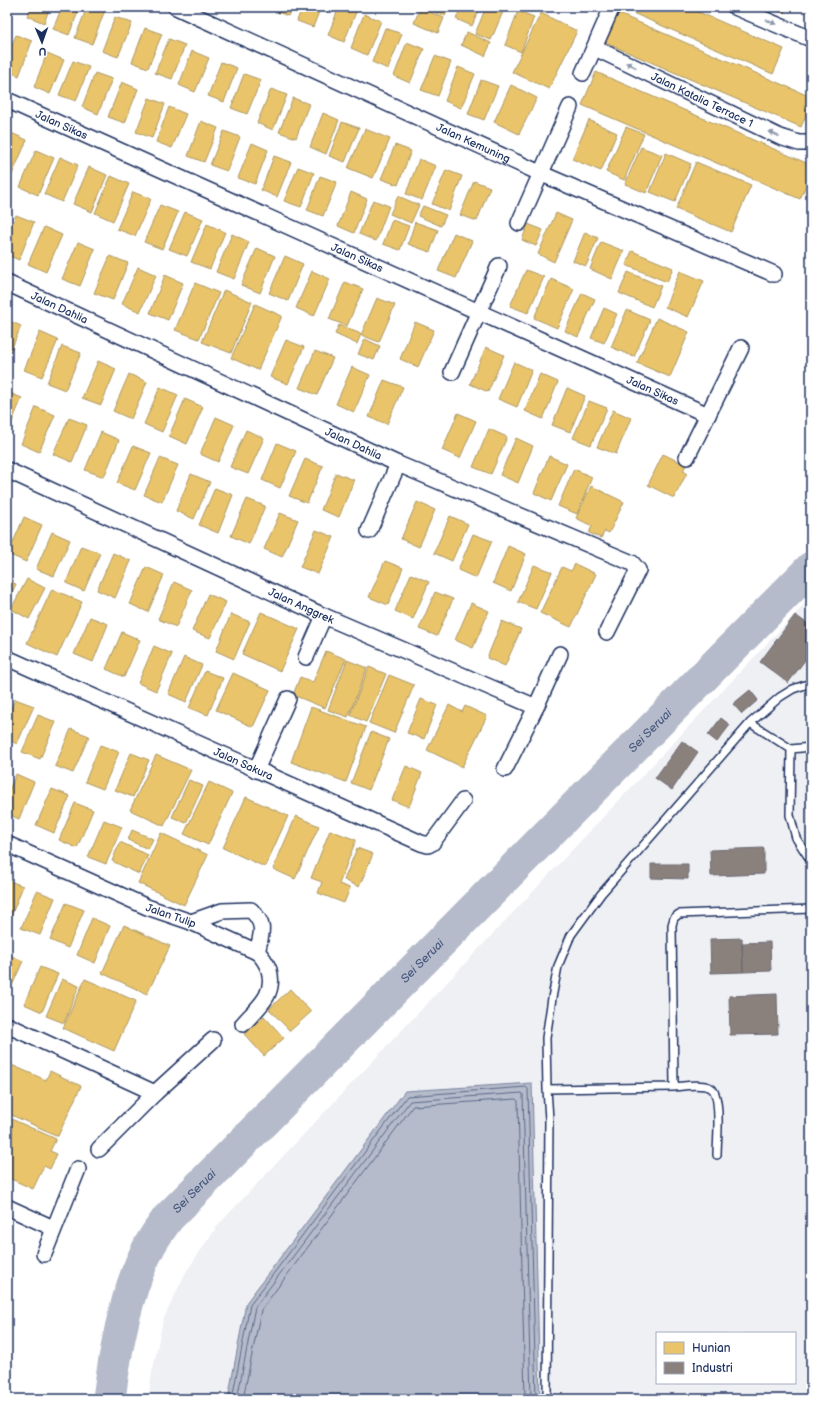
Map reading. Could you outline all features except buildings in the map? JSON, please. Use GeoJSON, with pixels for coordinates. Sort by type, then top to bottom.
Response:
{"type":"FeatureCollection","features":[{"type":"Feature","properties":{"kind":"street","name":"Jalan Kemuning"},"geometry":{"type":"LineString","coordinates":[[176,7],[542,174],[774,274]]}},
{"type":"Feature","properties":{"kind":"street"},"geometry":{"type":"LineString","coordinates":[[735,7],[811,39]]}},
{"type":"Feature","properties":{"kind":"street"},"geometry":{"type":"LineString","coordinates":[[583,73],[595,48],[606,9]]}},
{"type":"Feature","properties":{"kind":"street","name":"Jalan Katalia Terrace 1"},"geometry":{"type":"LineString","coordinates":[[595,48],[780,137],[799,143],[811,143]]}},
{"type":"Feature","properties":{"kind":"street","name":"Jalan Sikas"},"geometry":{"type":"LineString","coordinates":[[7,100],[708,415]]}},
{"type":"Feature","properties":{"kind":"street"},"geometry":{"type":"LineString","coordinates":[[519,223],[570,108]]}},
{"type":"Feature","properties":{"kind":"street"},"geometry":{"type":"LineString","coordinates":[[452,372],[499,266]]}},
{"type":"Feature","properties":{"kind":"street","name":"Jalan Dahlia"},"geometry":{"type":"LineString","coordinates":[[7,284],[398,464],[635,565],[638,570],[607,632]]}},
{"type":"Feature","properties":{"kind":"street"},"geometry":{"type":"LineString","coordinates":[[687,458],[741,348]]}},
{"type":"Feature","properties":{"kind":"street"},"geometry":{"type":"LineString","coordinates":[[369,531],[398,464]]}},
{"type":"Feature","properties":{"kind":"street","name":"Jalan Anggrek"},"geometry":{"type":"LineString","coordinates":[[7,470],[324,616],[536,707]]}},
{"type":"Feature","properties":{"kind":"street"},"geometry":{"type":"LineString","coordinates":[[306,657],[324,616]]}},
{"type":"Feature","properties":{"kind":"street"},"geometry":{"type":"LineString","coordinates":[[505,769],[536,707],[560,654]]}},
{"type":"Feature","properties":{"kind":"street","name":"Jalan Sakura"},"geometry":{"type":"LineString","coordinates":[[7,658],[256,770],[428,845],[432,843],[463,801]]}},
{"type":"Feature","properties":{"kind":"street"},"geometry":{"type":"LineString","coordinates":[[256,770],[288,699]]}},
{"type":"Feature","properties":{"kind":"street","name":"Jalan Tulip"},"geometry":{"type":"LineString","coordinates":[[7,844],[147,907],[191,922],[257,952]]}},
{"type":"Feature","properties":{"kind":"street"},"geometry":{"type":"LineString","coordinates":[[191,922],[222,911],[251,910],[260,918],[263,931],[257,952],[263,957],[268,967],[271,986],[269,994],[243,1024]]}},
{"type":"Feature","properties":{"kind":"street"},"geometry":{"type":"LineString","coordinates":[[7,1025],[155,1093]]}},
{"type":"Feature","properties":{"kind":"street"},"geometry":{"type":"LineString","coordinates":[[99,1149],[155,1093],[213,1040]]}},
{"type":"Feature","properties":{"kind":"street"},"geometry":{"type":"LineString","coordinates":[[44,1254],[53,1228],[78,1169]]}},
{"type":"Feature","properties":{"kind":"street"},"geometry":{"type":"LineString","coordinates":[[7,1207],[53,1228]]}},
{"type":"Feature","properties":{"kind":"lane"},"geometry":{"type":"LineString","coordinates":[[547,1399],[549,1119],[546,1045],[558,966],[571,935],[601,894],[750,723],[780,697],[793,688],[811,683]]}},
{"type":"Feature","properties":{"kind":"lane"},"geometry":{"type":"LineString","coordinates":[[750,723],[791,749],[811,747]]}},
{"type":"Feature","properties":{"kind":"lane"},"geometry":{"type":"LineString","coordinates":[[791,749],[790,815],[796,838],[811,861]]}},
{"type":"Feature","properties":{"kind":"lane"},"geometry":{"type":"LineString","coordinates":[[674,1087],[672,925],[674,918],[679,914],[687,912],[811,909]]}},
{"type":"Feature","properties":{"kind":"lane"},"geometry":{"type":"LineString","coordinates":[[547,1089],[705,1086],[712,1088],[718,1102],[717,1155]]}},
{"type":"Feature","properties":{"kind":"shaded area"},"geometry":{"type":"Polygon","coordinates":[[[811,597],[811,1399],[148,1399],[163,1320],[186,1272],[218,1225],[811,597]]]}},
{"type":"Feature","properties":{"kind":"water"},"geometry":{"type":"Polygon","coordinates":[[[532,1083],[540,1399],[228,1399],[246,1303],[405,1091],[532,1083]]]}},
{"type":"Feature","properties":{"kind":"waterway","name":"Sei Seruai"},"geometry":{"type":"LineString","coordinates":[[109,1399],[122,1322],[133,1284],[150,1245],[168,1218],[811,568]]}}]}
